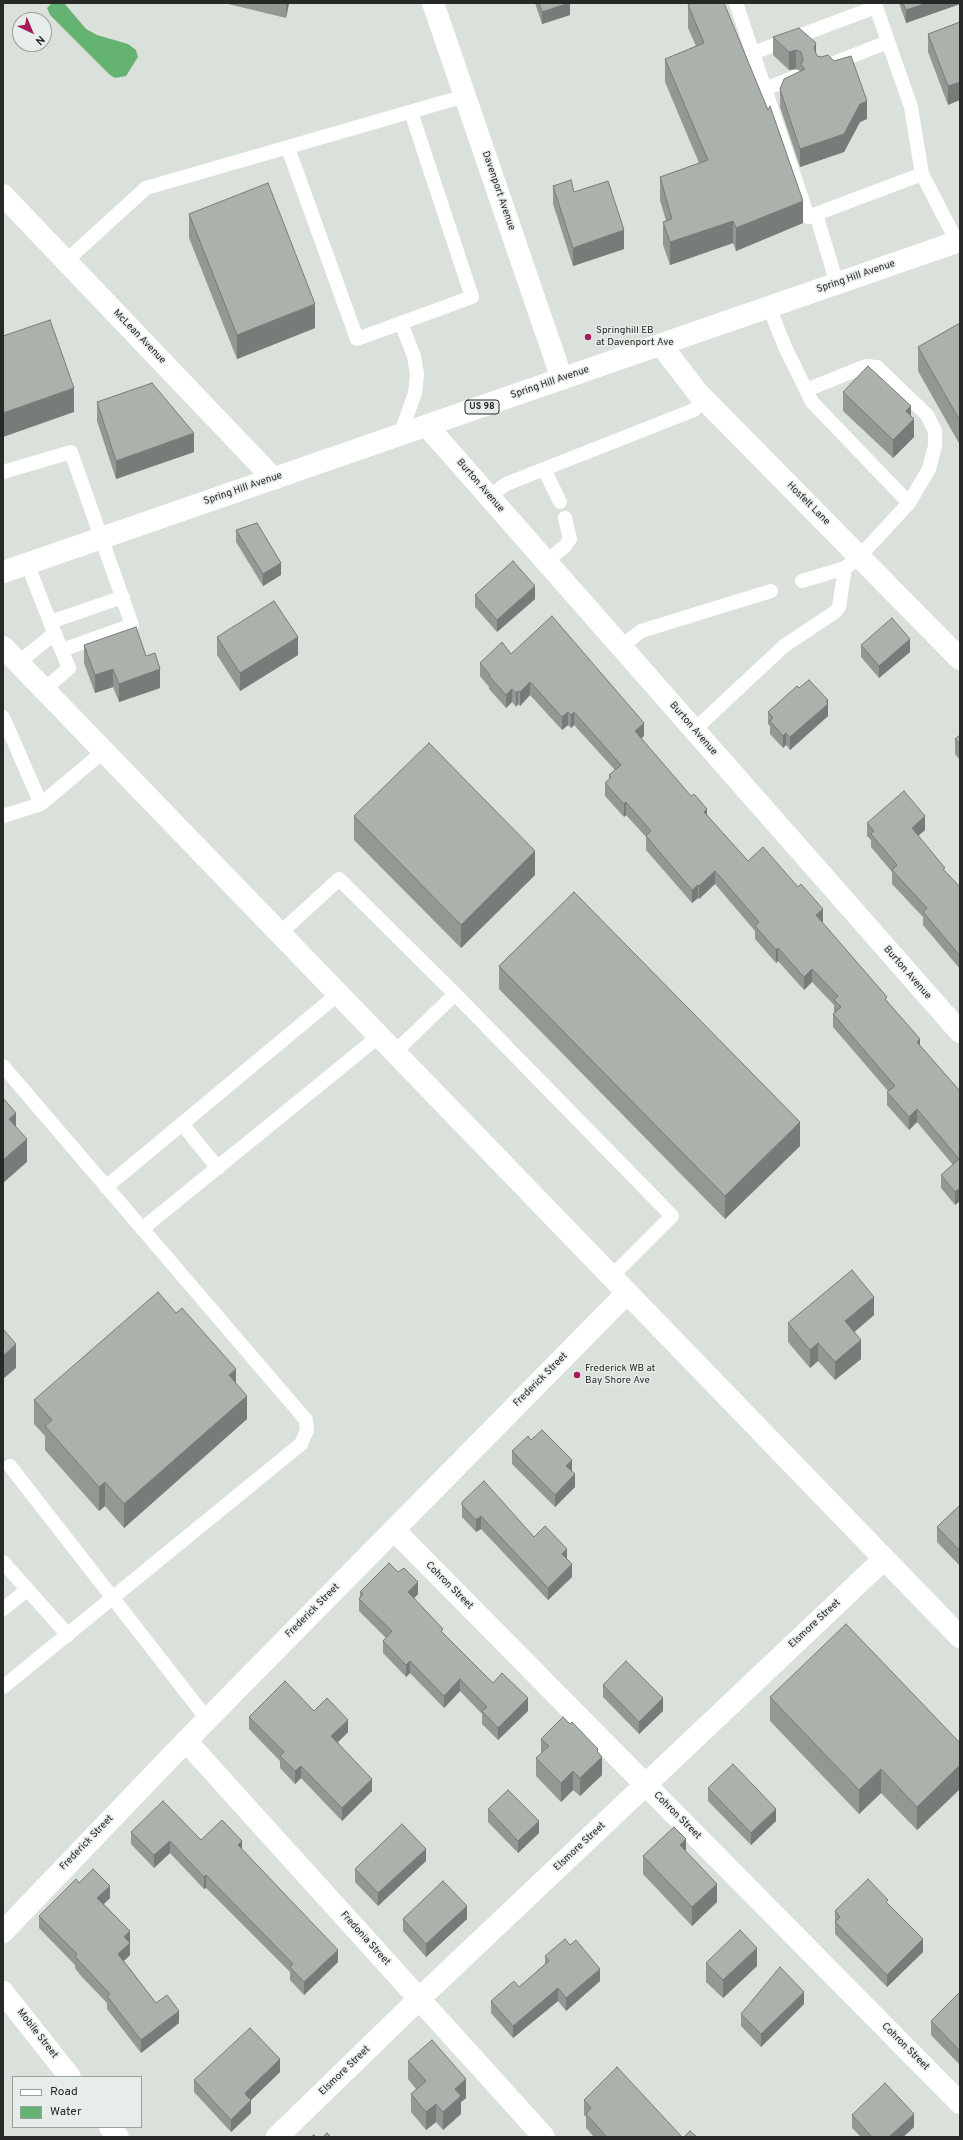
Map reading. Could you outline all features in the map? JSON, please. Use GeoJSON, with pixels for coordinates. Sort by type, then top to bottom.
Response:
{"type":"FeatureCollection","features":[{"type":"Feature","properties":{"kind":"street","name":"Davenport Avenue"},"geometry":{"type":"LineString","coordinates":[[434,3],[562,379]]}},
{"type":"Feature","properties":{"kind":"street","name":"McLean Avenue"},"geometry":{"type":"LineString","coordinates":[[3,196],[274,479]]}},
{"type":"Feature","properties":{"kind":"street","name":"Spring Hill Avenue"},"geometry":{"type":"LineString","coordinates":[[3,572],[958,242]]}},
{"type":"Feature","properties":{"kind":"street","name":"Hosfelt Lane"},"geometry":{"type":"LineString","coordinates":[[661,345],[704,399],[852,562],[960,659]]}},
{"type":"Feature","properties":{"kind":"street","name":"Burton Avenue"},"geometry":{"type":"LineString","coordinates":[[427,426],[960,1032]]}},
{"type":"Feature","properties":{"kind":"street"},"geometry":{"type":"LineString","coordinates":[[3,647],[626,1294],[960,1637]]}},
{"type":"Feature","properties":{"kind":"street","name":"Frederick Street"},"geometry":{"type":"LineString","coordinates":[[3,1932],[207,1719],[626,1294]]}},
{"type":"Feature","properties":{"kind":"street","name":"Cohron Street"},"geometry":{"type":"LineString","coordinates":[[394,1530],[960,2103]]}},
{"type":"Feature","properties":{"kind":"street","name":"Elsmore Street"},"geometry":{"type":"LineString","coordinates":[[277,2137],[419,1999],[884,1559]]}},
{"type":"Feature","properties":{"kind":"street","name":"Fredonia Street"},"geometry":{"type":"LineString","coordinates":[[186,1741],[544,2137]]}},
{"type":"Feature","properties":{"kind":"street","name":"Mobile Street"},"geometry":{"type":"LineString","coordinates":[[3,1992],[69,2076]]}},
{"type":"Feature","properties":{"kind":"street"},"geometry":{"type":"LineString","coordinates":[[111,2128],[118,2137]]}},
{"type":"Feature","properties":{"kind":"lane"},"geometry":{"type":"LineString","coordinates":[[736,3],[808,217],[922,174]]}},
{"type":"Feature","properties":{"kind":"lane"},"geometry":{"type":"LineString","coordinates":[[753,53],[876,7],[911,107],[922,174],[958,242]]}},
{"type":"Feature","properties":{"kind":"lane"},"geometry":{"type":"LineString","coordinates":[[822,67],[888,42]]}},
{"type":"Feature","properties":{"kind":"lane"},"geometry":{"type":"LineString","coordinates":[[766,89],[795,77]]}},
{"type":"Feature","properties":{"kind":"lane"},"geometry":{"type":"LineString","coordinates":[[66,261],[146,188],[465,96]]}},
{"type":"Feature","properties":{"kind":"lane"},"geometry":{"type":"LineString","coordinates":[[288,148],[357,339],[472,297],[411,112]]}},
{"type":"Feature","properties":{"kind":"lane"},"geometry":{"type":"LineString","coordinates":[[816,214],[837,284]]}},
{"type":"Feature","properties":{"kind":"lane"},"geometry":{"type":"LineString","coordinates":[[769,307],[785,346],[812,402],[909,503]]}},
{"type":"Feature","properties":{"kind":"lane"},"geometry":{"type":"LineString","coordinates":[[400,436],[415,393],[417,374],[414,356],[401,323]]}},
{"type":"Feature","properties":{"kind":"lane"},"geometry":{"type":"LineString","coordinates":[[802,582],[852,562],[909,503],[929,469],[935,446],[935,431],[927,415],[877,367],[866,366],[806,390]]}},
{"type":"Feature","properties":{"kind":"lane"},"geometry":{"type":"LineString","coordinates":[[489,497],[506,484],[694,410],[704,399]]}},
{"type":"Feature","properties":{"kind":"lane"},"geometry":{"type":"LineString","coordinates":[[3,472],[71,452],[123,597],[132,625],[62,650]]}},
{"type":"Feature","properties":{"kind":"lane"},"geometry":{"type":"LineString","coordinates":[[544,469],[560,502]]}},
{"type":"Feature","properties":{"kind":"lane"},"geometry":{"type":"LineString","coordinates":[[546,562],[570,539],[565,518]]}},
{"type":"Feature","properties":{"kind":"lane"},"geometry":{"type":"LineString","coordinates":[[694,730],[784,646],[835,612],[839,607],[852,562]]}},
{"type":"Feature","properties":{"kind":"lane"},"geometry":{"type":"LineString","coordinates":[[27,563],[69,668],[44,690]]}},
{"type":"Feature","properties":{"kind":"lane"},"geometry":{"type":"LineString","coordinates":[[621,647],[641,631],[771,591]]}},
{"type":"Feature","properties":{"kind":"lane"},"geometry":{"type":"LineString","coordinates":[[18,663],[53,628],[123,597]]}},
{"type":"Feature","properties":{"kind":"lane"},"geometry":{"type":"LineString","coordinates":[[3,716],[17,753],[42,804]]}},
{"type":"Feature","properties":{"kind":"lane"},"geometry":{"type":"LineString","coordinates":[[3,816],[42,804],[104,751]]}},
{"type":"Feature","properties":{"kind":"lane"},"geometry":{"type":"LineString","coordinates":[[279,934],[339,879],[455,994],[672,1216],[611,1277]]}},
{"type":"Feature","properties":{"kind":"lane"},"geometry":{"type":"LineString","coordinates":[[394,1053],[455,994]]}},
{"type":"Feature","properties":{"kind":"lane"},"geometry":{"type":"LineString","coordinates":[[106,1187],[337,995]]}},
{"type":"Feature","properties":{"kind":"lane"},"geometry":{"type":"LineString","coordinates":[[142,1229],[378,1037]]}},
{"type":"Feature","properties":{"kind":"lane"},"geometry":{"type":"LineString","coordinates":[[3,1066],[306,1420],[307,1430],[301,1444],[113,1599],[3,1687]]}},
{"type":"Feature","properties":{"kind":"lane"},"geometry":{"type":"LineString","coordinates":[[182,1124],[218,1168]]}},
{"type":"Feature","properties":{"kind":"lane"},"geometry":{"type":"LineString","coordinates":[[10,1466],[207,1719]]}},
{"type":"Feature","properties":{"kind":"lane"},"geometry":{"type":"LineString","coordinates":[[3,1562],[68,1635]]}},
{"type":"Feature","properties":{"kind":"lane"},"geometry":{"type":"LineString","coordinates":[[3,1609],[27,1590]]}},
{"type":"Feature","properties":{"kind":"water"},"geometry":{"type":"Polygon","coordinates":[[[52,3],[64,3],[86,29],[97,35],[128,44],[136,50],[138,57],[126,76],[115,78],[110,75],[52,17],[52,12],[49,12],[47,8],[52,3]]]}},
{"type":"Feature","properties":{"kind":"building"},"geometry":{"type":"Polygon","coordinates":[[[539,3],[569,3],[542,12],[539,3]]]}},
{"type":"Feature","properties":{"kind":"building"},"geometry":{"type":"Polygon","coordinates":[[[693,3],[724,3],[768,110],[770,106],[803,201],[736,228],[733,221],[670,242],[663,222],[672,219],[660,177],[708,160],[665,59],[704,43],[688,5],[693,3]]]}},
{"type":"Feature","properties":{"kind":"building"},"geometry":{"type":"Polygon","coordinates":[[[903,3],[927,3],[906,10],[903,3]]]}},
{"type":"Feature","properties":{"kind":"building"},"geometry":{"type":"Polygon","coordinates":[[[960,22],[960,82],[948,86],[928,34],[960,22]]]}},
{"type":"Feature","properties":{"kind":"building"},"geometry":{"type":"Polygon","coordinates":[[[799,28],[816,43],[814,48],[817,56],[821,57],[828,55],[834,61],[851,56],[867,101],[860,104],[844,134],[800,149],[780,89],[784,79],[805,69],[801,65],[803,60],[801,52],[796,50],[789,52],[773,37],[799,28]]]}},
{"type":"Feature","properties":{"kind":"building"},"geometry":{"type":"Polygon","coordinates":[[[571,180],[574,192],[608,181],[624,230],[573,248],[553,186],[571,180]]]}},
{"type":"Feature","properties":{"kind":"building"},"geometry":{"type":"Polygon","coordinates":[[[268,183],[315,304],[237,335],[189,214],[268,183]]]}},
{"type":"Feature","properties":{"kind":"building"},"geometry":{"type":"Polygon","coordinates":[[[50,320],[74,388],[3,413],[3,336],[50,320]]]}},
{"type":"Feature","properties":{"kind":"building"},"geometry":{"type":"Polygon","coordinates":[[[960,323],[960,421],[918,347],[960,323]]]}},
{"type":"Feature","properties":{"kind":"building"},"geometry":{"type":"Polygon","coordinates":[[[868,366],[911,406],[906,411],[914,419],[893,440],[843,392],[868,366]]]}},
{"type":"Feature","properties":{"kind":"building"},"geometry":{"type":"Polygon","coordinates":[[[152,383],[194,433],[116,461],[97,402],[152,383]]]}},
{"type":"Feature","properties":{"kind":"building"},"geometry":{"type":"Polygon","coordinates":[[[257,523],[281,563],[263,574],[236,530],[257,523]]]}},
{"type":"Feature","properties":{"kind":"building"},"geometry":{"type":"Polygon","coordinates":[[[513,561],[535,586],[497,620],[475,595],[513,561]]]}},
{"type":"Feature","properties":{"kind":"building"},"geometry":{"type":"Polygon","coordinates":[[[274,601],[298,637],[240,673],[217,637],[274,601]]]}},
{"type":"Feature","properties":{"kind":"building"},"geometry":{"type":"Polygon","coordinates":[[[552,616],[644,723],[635,731],[691,796],[694,794],[707,809],[704,812],[748,861],[763,847],[798,887],[801,884],[823,909],[816,915],[887,997],[885,999],[920,1039],[917,1042],[959,1090],[960,1089],[960,1188],[955,1192],[941,1175],[959,1159],[917,1109],[909,1117],[887,1092],[895,1086],[833,1014],[841,1007],[834,1000],[838,996],[812,969],[804,977],[778,948],[776,950],[755,926],[759,922],[715,871],[699,886],[698,885],[692,890],[646,836],[651,831],[626,802],[624,804],[605,783],[611,777],[609,775],[621,765],[574,712],[571,715],[568,712],[562,717],[530,682],[520,692],[518,691],[516,693],[512,689],[506,695],[489,676],[490,675],[480,663],[502,642],[511,654],[552,616]]]}},
{"type":"Feature","properties":{"kind":"building"},"geometry":{"type":"Polygon","coordinates":[[[892,618],[910,639],[879,666],[861,645],[892,618]]]}},
{"type":"Feature","properties":{"kind":"building"},"geometry":{"type":"Polygon","coordinates":[[[136,627],[146,656],[155,653],[160,669],[119,684],[113,669],[95,675],[84,645],[136,627]]]}},
{"type":"Feature","properties":{"kind":"building"},"geometry":{"type":"Polygon","coordinates":[[[809,680],[828,700],[826,701],[828,704],[790,737],[786,733],[783,736],[770,721],[773,718],[768,712],[797,686],[799,688],[809,680]]]}},
{"type":"Feature","properties":{"kind":"building"},"geometry":{"type":"Polygon","coordinates":[[[960,735],[960,744],[955,739],[960,735]]]}},
{"type":"Feature","properties":{"kind":"building"},"geometry":{"type":"Polygon","coordinates":[[[429,743],[535,851],[461,925],[354,816],[429,743]]]}},
{"type":"Feature","properties":{"kind":"building"},"geometry":{"type":"Polygon","coordinates":[[[904,791],[925,816],[912,828],[945,868],[943,869],[960,887],[960,956],[923,912],[927,908],[892,870],[897,865],[871,834],[874,831],[867,823],[904,791]]]}},
{"type":"Feature","properties":{"kind":"building"},"geometry":{"type":"Polygon","coordinates":[[[574,892],[800,1122],[725,1196],[499,966],[574,892]]]}},
{"type":"Feature","properties":{"kind":"building"},"geometry":{"type":"Polygon","coordinates":[[[3,1098],[16,1113],[9,1119],[27,1139],[3,1160],[3,1098]]]}},
{"type":"Feature","properties":{"kind":"building"},"geometry":{"type":"Polygon","coordinates":[[[852,1270],[874,1297],[845,1321],[861,1340],[835,1362],[818,1343],[810,1350],[788,1323],[852,1270]]]}},
{"type":"Feature","properties":{"kind":"building"},"geometry":{"type":"Polygon","coordinates":[[[158,1292],[176,1313],[182,1308],[236,1369],[229,1375],[247,1396],[124,1504],[105,1482],[99,1487],[45,1426],[52,1420],[34,1400],[158,1292]]]}},
{"type":"Feature","properties":{"kind":"building"},"geometry":{"type":"Polygon","coordinates":[[[3,1329],[16,1344],[3,1356],[3,1329]]]}},
{"type":"Feature","properties":{"kind":"building"},"geometry":{"type":"Polygon","coordinates":[[[542,1430],[572,1460],[566,1466],[575,1474],[555,1495],[512,1451],[528,1436],[531,1440],[542,1430]]]}},
{"type":"Feature","properties":{"kind":"building"},"geometry":{"type":"Polygon","coordinates":[[[484,1481],[534,1537],[545,1526],[567,1549],[562,1554],[572,1564],[548,1588],[481,1516],[476,1520],[462,1505],[462,1502],[484,1481]]]}},
{"type":"Feature","properties":{"kind":"building"},"geometry":{"type":"Polygon","coordinates":[[[960,1505],[960,1551],[937,1527],[960,1505]]]}},
{"type":"Feature","properties":{"kind":"building"},"geometry":{"type":"Polygon","coordinates":[[[389,1563],[398,1572],[404,1568],[418,1582],[408,1592],[443,1629],[441,1631],[493,1683],[502,1673],[528,1698],[498,1728],[482,1711],[487,1707],[460,1679],[444,1696],[410,1661],[406,1665],[383,1641],[392,1631],[359,1599],[363,1594],[360,1592],[389,1563]]]}},
{"type":"Feature","properties":{"kind":"building"},"geometry":{"type":"Polygon","coordinates":[[[846,1624],[960,1743],[960,1765],[917,1807],[881,1769],[859,1790],[770,1697],[846,1624]]]}},
{"type":"Feature","properties":{"kind":"building"},"geometry":{"type":"Polygon","coordinates":[[[626,1661],[663,1698],[639,1722],[603,1685],[626,1661]]]}},
{"type":"Feature","properties":{"kind":"building"},"geometry":{"type":"Polygon","coordinates":[[[285,1681],[314,1711],[327,1698],[348,1720],[331,1736],[372,1779],[342,1808],[301,1766],[295,1771],[280,1756],[284,1752],[249,1717],[285,1681]]]}},
{"type":"Feature","properties":{"kind":"building"},"geometry":{"type":"Polygon","coordinates":[[[563,1717],[570,1724],[572,1722],[598,1749],[597,1751],[602,1757],[580,1778],[573,1771],[561,1783],[536,1758],[549,1746],[541,1739],[563,1717]]]}},
{"type":"Feature","properties":{"kind":"building"},"geometry":{"type":"Polygon","coordinates":[[[733,1764],[776,1809],[751,1833],[708,1788],[733,1764]]]}},
{"type":"Feature","properties":{"kind":"building"},"geometry":{"type":"Polygon","coordinates":[[[508,1790],[539,1821],[518,1841],[488,1809],[508,1790]]]}},
{"type":"Feature","properties":{"kind":"building"},"geometry":{"type":"Polygon","coordinates":[[[163,1801],[201,1840],[222,1820],[242,1841],[238,1845],[338,1950],[304,1982],[290,1967],[293,1964],[206,1875],[204,1877],[170,1841],[154,1855],[131,1832],[163,1801]]]}},
{"type":"Feature","properties":{"kind":"building"},"geometry":{"type":"Polygon","coordinates":[[[402,1824],[426,1849],[378,1893],[355,1869],[402,1824]]]}},
{"type":"Feature","properties":{"kind":"building"},"geometry":{"type":"Polygon","coordinates":[[[674,1827],[686,1839],[680,1845],[717,1884],[692,1907],[643,1856],[674,1827]]]}},
{"type":"Feature","properties":{"kind":"building"},"geometry":{"type":"Polygon","coordinates":[[[93,1869],[110,1886],[97,1898],[130,1931],[124,1937],[130,1943],[118,1954],[156,2003],[167,1995],[179,2011],[141,2040],[107,1996],[110,1994],[75,1956],[77,1954],[39,1916],[76,1879],[79,1883],[93,1869]]]}},
{"type":"Feature","properties":{"kind":"building"},"geometry":{"type":"Polygon","coordinates":[[[868,1879],[888,1900],[886,1902],[923,1939],[887,1975],[835,1922],[840,1917],[835,1911],[868,1879]]]}},
{"type":"Feature","properties":{"kind":"building"},"geometry":{"type":"Polygon","coordinates":[[[443,1881],[467,1906],[426,1944],[403,1919],[443,1881]]]}},
{"type":"Feature","properties":{"kind":"building"},"geometry":{"type":"Polygon","coordinates":[[[740,1930],[757,1948],[723,1980],[706,1963],[740,1930]]]}},
{"type":"Feature","properties":{"kind":"building"},"geometry":{"type":"Polygon","coordinates":[[[565,1939],[570,1945],[576,1940],[600,1969],[566,1998],[558,1988],[513,2026],[491,2001],[514,1981],[519,1987],[549,1961],[545,1956],[565,1939]]]}},
{"type":"Feature","properties":{"kind":"building"},"geometry":{"type":"Polygon","coordinates":[[[780,1967],[804,1992],[761,2034],[741,2014],[780,1967]]]}},
{"type":"Feature","properties":{"kind":"building"},"geometry":{"type":"Polygon","coordinates":[[[960,1992],[960,2049],[959,2050],[931,2021],[960,1992]]]}},
{"type":"Feature","properties":{"kind":"building"},"geometry":{"type":"Polygon","coordinates":[[[250,2028],[280,2059],[247,2091],[245,2094],[251,2100],[231,2120],[194,2080],[250,2028]]]}},
{"type":"Feature","properties":{"kind":"building"},"geometry":{"type":"Polygon","coordinates":[[[432,2040],[466,2079],[455,2089],[461,2096],[443,2112],[436,2104],[426,2112],[411,2094],[426,2081],[408,2061],[432,2040]]]}},
{"type":"Feature","properties":{"kind":"building"},"geometry":{"type":"Polygon","coordinates":[[[617,2067],[682,2137],[607,2137],[586,2114],[591,2108],[584,2100],[617,2067]]]}},
{"type":"Feature","properties":{"kind":"building"},"geometry":{"type":"Polygon","coordinates":[[[885,2083],[914,2114],[889,2137],[872,2137],[852,2115],[885,2083]]]}},
{"type":"Feature","properties":{"kind":"building"},"geometry":{"type":"Polygon","coordinates":[[[690,2131],[697,2137],[684,2137],[690,2131]]]}},
{"type":"Feature","properties":{"kind":"building"},"geometry":{"type":"Polygon","coordinates":[[[327,2133],[331,2137],[323,2137],[327,2133]]]}},
{"type":"Feature","properties":{"kind":"place","name":"Springhill EB at Davenport Ave"},"geometry":{"type":"Point","coordinates":[588,337]}},
{"type":"Feature","properties":{"kind":"place","name":"Frederick WB at Bay Shore Ave"},"geometry":{"type":"Point","coordinates":[577,1375]}}]}
